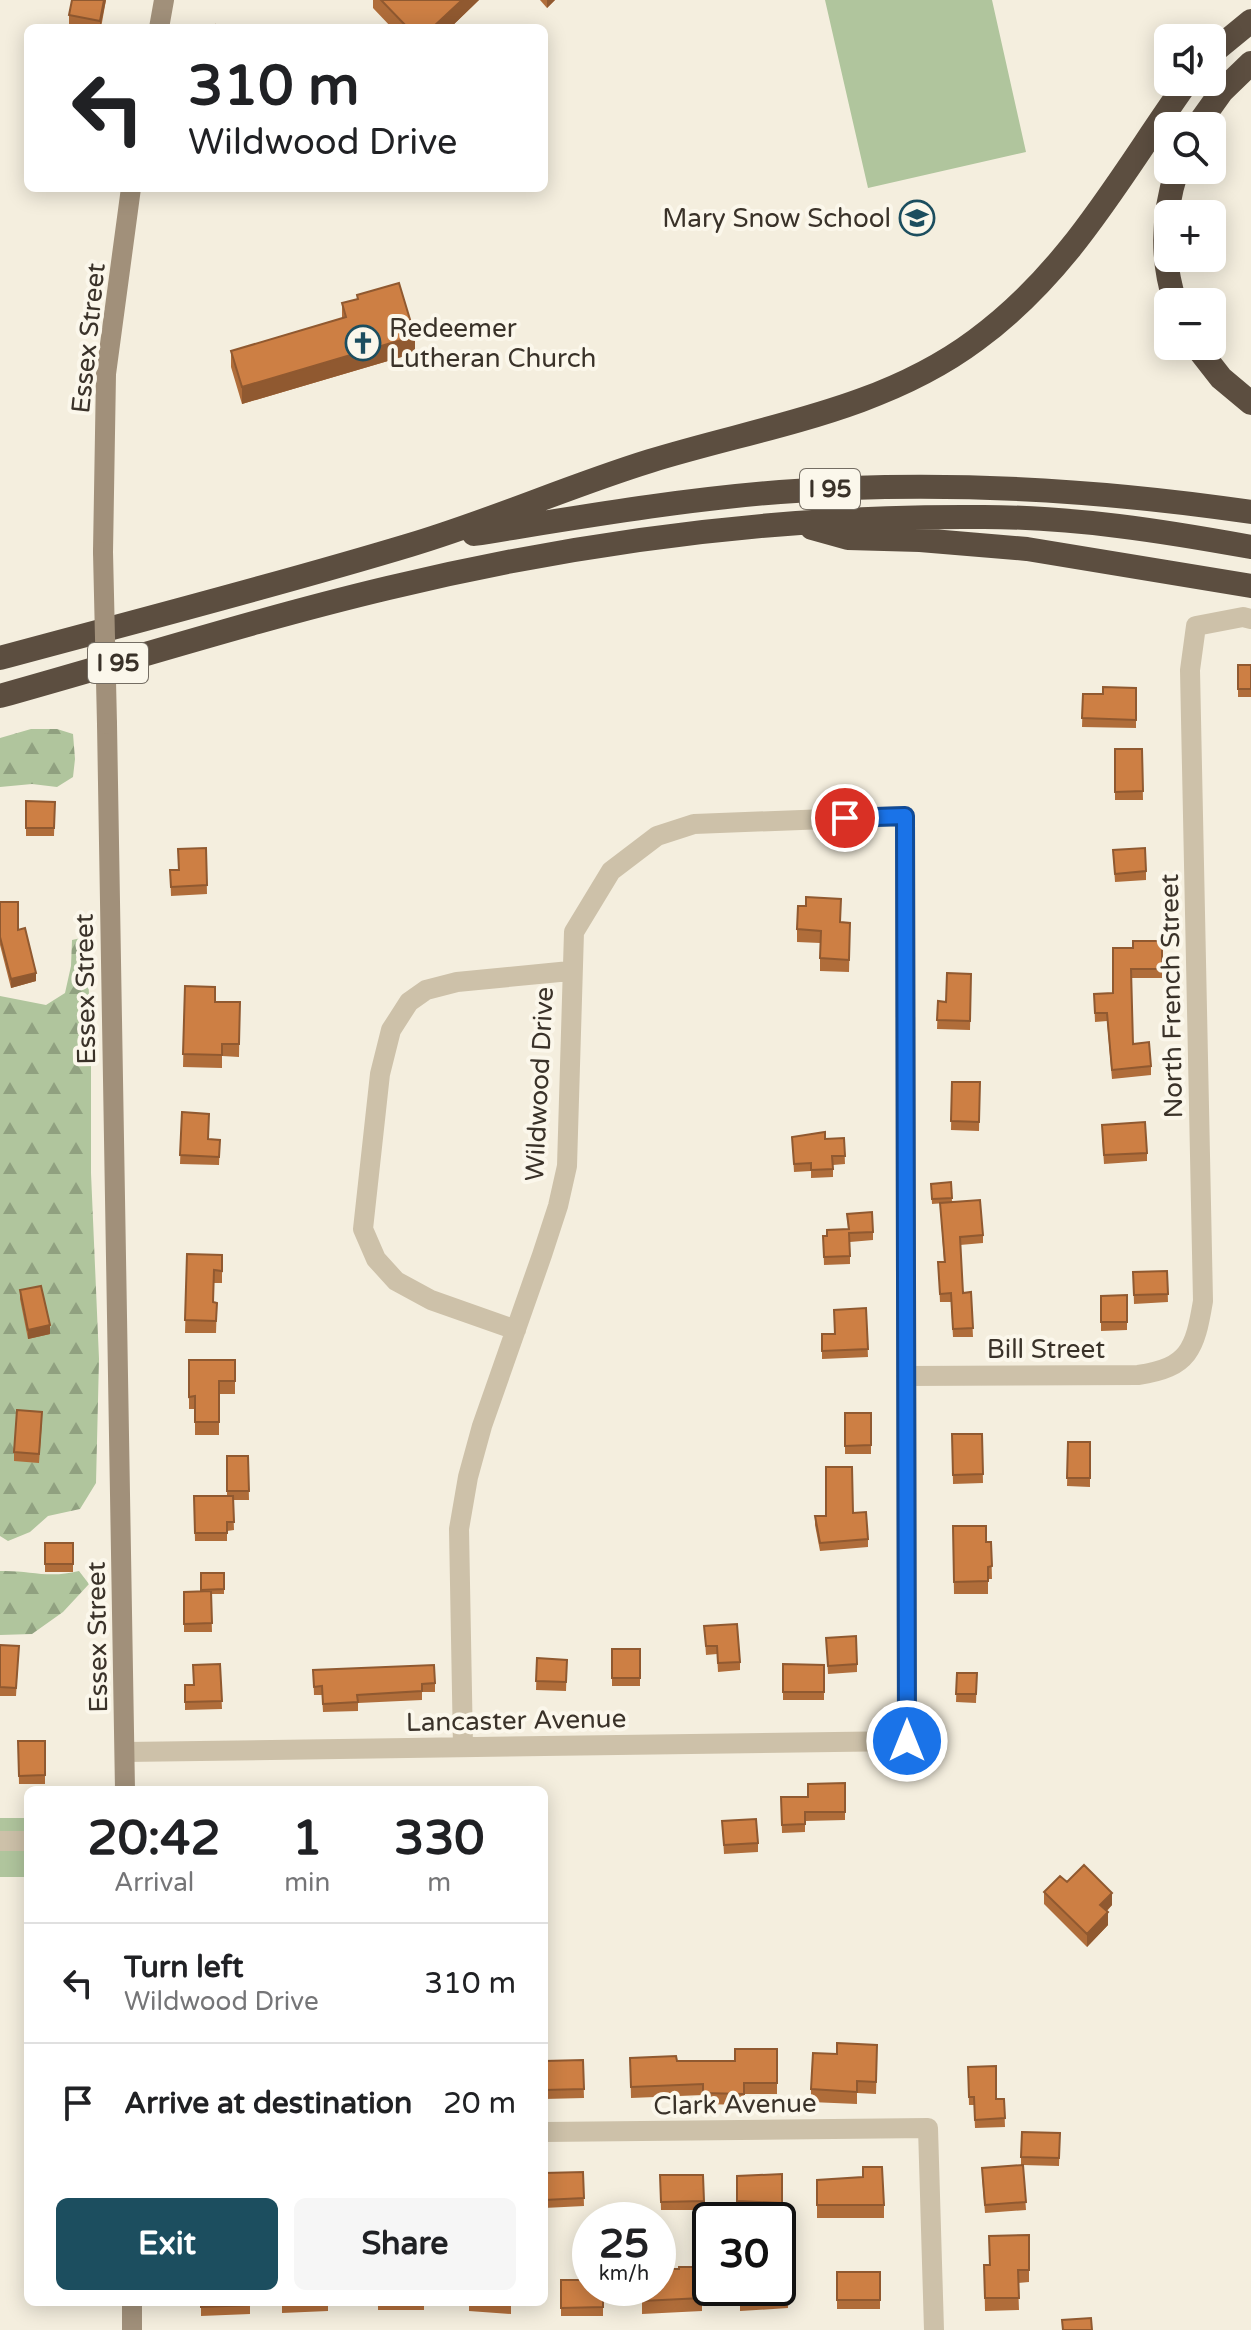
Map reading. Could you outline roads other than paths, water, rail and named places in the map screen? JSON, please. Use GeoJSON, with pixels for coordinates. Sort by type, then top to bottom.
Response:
{"type":"FeatureCollection","features":[{"type":"Feature","properties":{"kind":"highway"},"geometry":{"type":"LineString","coordinates":[[1226,42],[1251,21]]}},
{"type":"Feature","properties":{"kind":"highway"},"geometry":{"type":"LineString","coordinates":[[1207,112],[1222,91],[1251,63]]}},
{"type":"Feature","properties":{"kind":"highway"},"geometry":{"type":"LineString","coordinates":[[412,545],[613,473],[854,402],[941,364],[1011,312],[1054,270],[1089,226],[1177,96]]}},
{"type":"Feature","properties":{"kind":"highway"},"geometry":{"type":"LineString","coordinates":[[1172,288],[1165,237],[1174,184]]}},
{"type":"Feature","properties":{"kind":"highway"},"geometry":{"type":"LineString","coordinates":[[1207,360],[1221,378],[1251,403]]}},
{"type":"Feature","properties":{"kind":"highway","name":"I 95"},"geometry":{"type":"LineString","coordinates":[[0,658],[412,545],[630,509],[766,493],[849,488],[1034,488],[1146,497],[1251,512]]}},
{"type":"Feature","properties":{"kind":"highway","name":"I 95"},"geometry":{"type":"LineString","coordinates":[[0,696],[343,600],[442,576],[658,537],[869,518],[986,516],[1112,525],[1251,547]]}},
{"type":"Feature","properties":{"kind":"highway"},"geometry":{"type":"LineString","coordinates":[[798,524],[848,538],[920,540],[1027,549],[1251,586]]}},
{"type":"Feature","properties":{"kind":"street"},"geometry":{"type":"LineString","coordinates":[[160,24],[164,0]]}},
{"type":"Feature","properties":{"kind":"street","name":"Essex Street"},"geometry":{"type":"LineString","coordinates":[[125,1786],[103,552],[106,374],[130,192]]}},
{"type":"Feature","properties":{"kind":"street","name":"North French Street"},"geometry":{"type":"LineString","coordinates":[[1183,1360],[1198,1335],[1203,1301],[1190,670],[1196,626],[1243,617],[1251,619]]}},
{"type":"Feature","properties":{"kind":"street","name":"Wildwood Drive"},"geometry":{"type":"LineString","coordinates":[[463,1747],[459,1529],[468,1477],[482,1426],[558,1206],[567,1166],[570,971],[574,932],[611,871],[657,836],[694,824],[905,816],[906,1376]]}},
{"type":"Feature","properties":{"kind":"street"},"geometry":{"type":"LineString","coordinates":[[516,1330],[431,1300],[396,1281],[376,1259],[363,1229],[380,1074],[391,1030],[409,1002],[426,990],[457,982],[570,971]]}},
{"type":"Feature","properties":{"kind":"street","name":"Bill Street"},"geometry":{"type":"LineString","coordinates":[[906,1376],[1138,1375],[1163,1372],[1183,1360]]}},
{"type":"Feature","properties":{"kind":"street","name":"Lancaster Avenue"},"geometry":{"type":"LineString","coordinates":[[125,1752],[907,1741],[906,1376]]}},
{"type":"Feature","properties":{"kind":"street"},"geometry":{"type":"LineString","coordinates":[[0,1841],[24,1841]]}},
{"type":"Feature","properties":{"kind":"street","name":"Clark Avenue"},"geometry":{"type":"LineString","coordinates":[[548,2132],[928,2128],[934,2330]]}},
{"type":"Feature","properties":{"kind":"street"},"geometry":{"type":"LineString","coordinates":[[132,2306],[132,2330]]}},
{"type":"Feature","properties":{"kind":"place","name":"Mary Snow School"},"geometry":{"type":"Point","coordinates":[917,218]}},
{"type":"Feature","properties":{"kind":"place","name":"Redeemer Lutheran Church"},"geometry":{"type":"Point","coordinates":[363,343]}}]}
